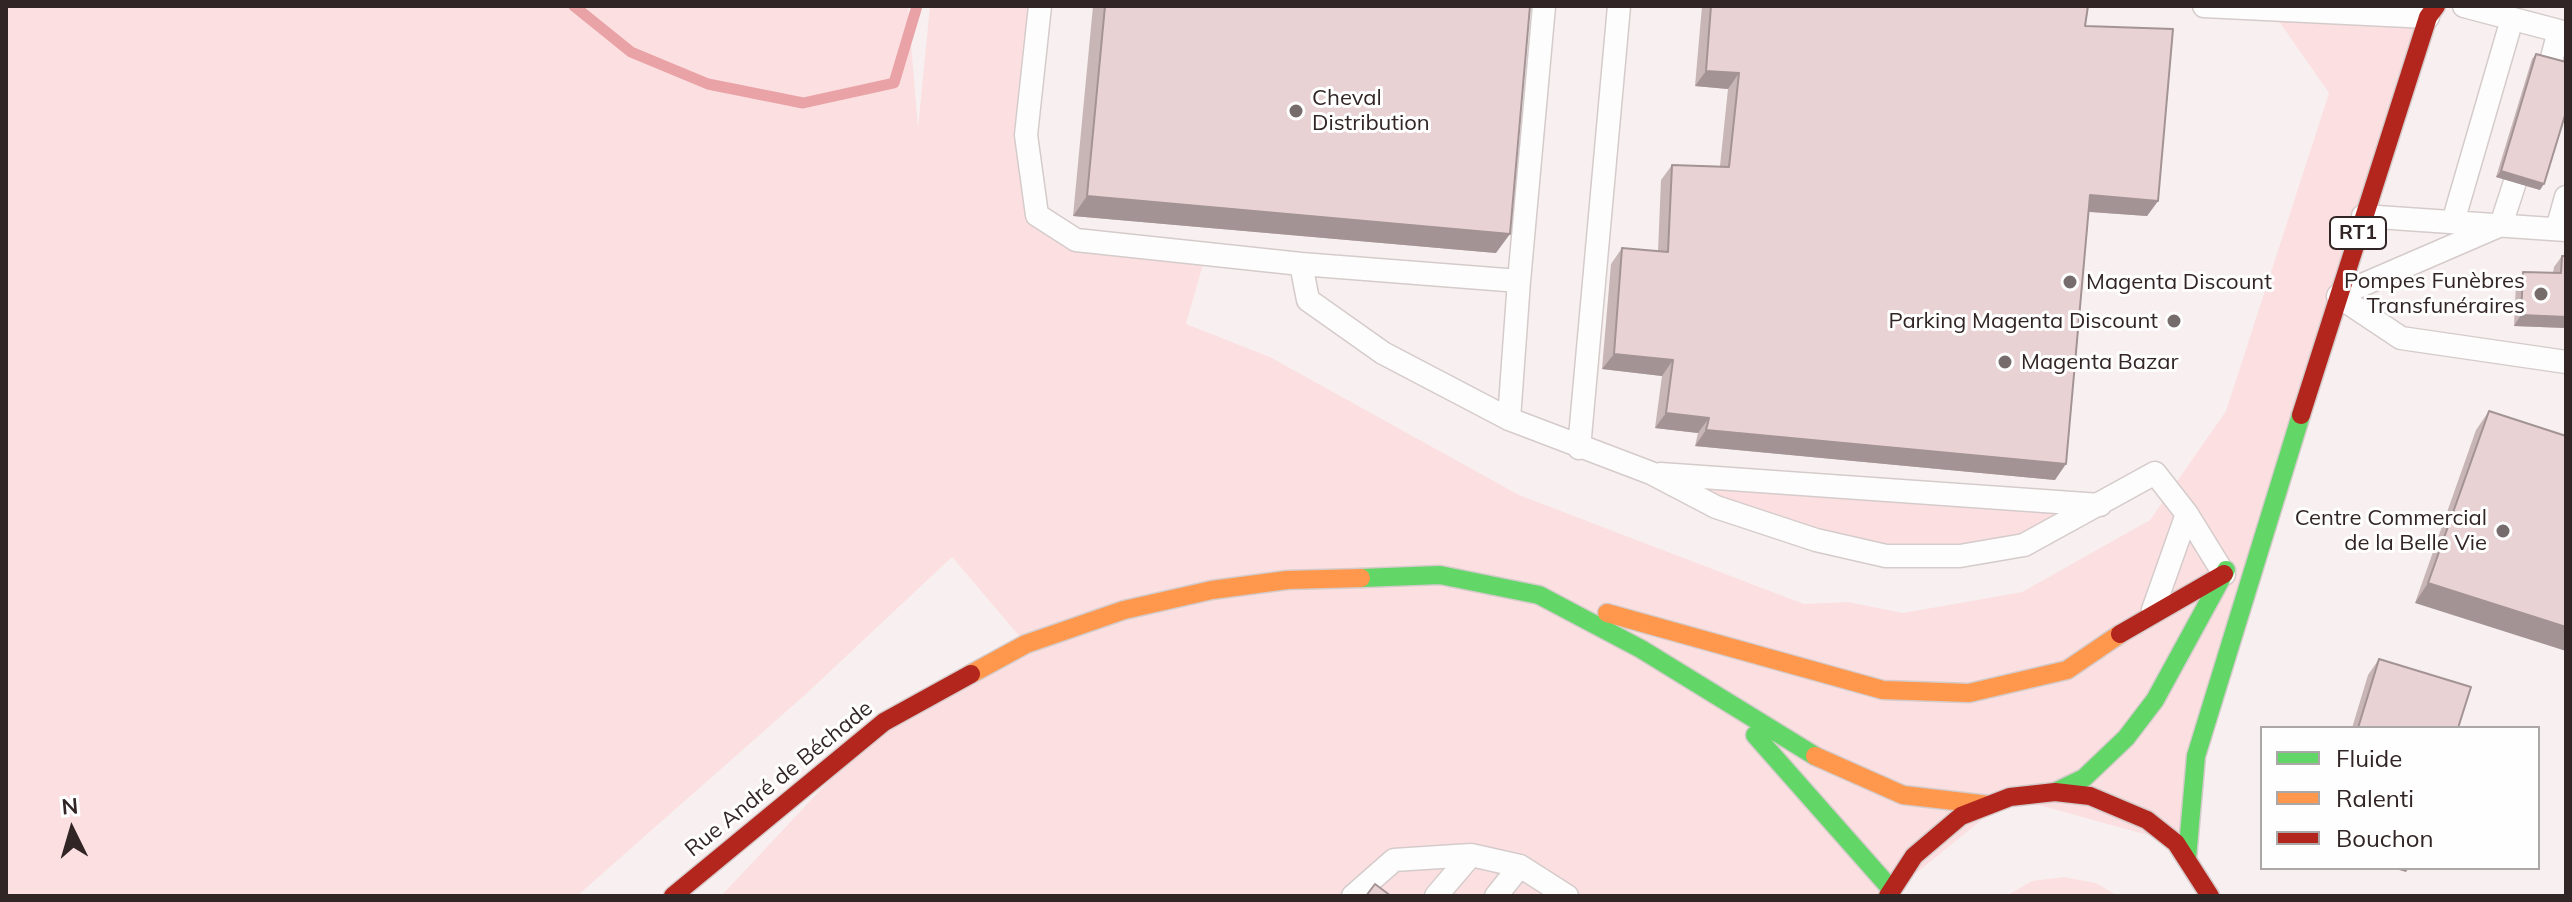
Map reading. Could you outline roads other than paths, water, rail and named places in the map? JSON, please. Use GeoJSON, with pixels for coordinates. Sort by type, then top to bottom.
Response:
{"type":"FeatureCollection","features":[{"type":"Feature","properties":{"kind":"main road","name":"RT1"},"geometry":{"type":"LineString","coordinates":[[2187,858],[2196,756],[2363,216],[2432,12]]}},
{"type":"Feature","properties":{"kind":"main road","name":"RT1"},"geometry":{"type":"LineString","coordinates":[[2055,792],[2084,778],[2126,738],[2155,700],[2285,463]]}},
{"type":"Feature","properties":{"kind":"main road"},"geometry":{"type":"LineString","coordinates":[[1539,595],[1883,690],[1969,693],[2067,670],[2232,560]]}},
{"type":"Feature","properties":{"kind":"main road","name":"Rue André de Béchade"},"geometry":{"type":"LineString","coordinates":[[673,896],[884,722],[1026,644],[1124,610],[1212,590],[1287,580],[1440,575],[1539,595],[1641,649],[1829,765],[1903,795],[1989,805]]}},
{"type":"Feature","properties":{"kind":"main road"},"geometry":{"type":"LineString","coordinates":[[1727,703],[1890,892],[1914,856],[1961,816],[2010,797],[2055,792],[2090,796],[2147,820],[2176,843],[2210,896]]}},
{"type":"Feature","properties":{"kind":"lane"},"geometry":{"type":"LineString","coordinates":[[1040,6],[1026,135],[1037,215],[1076,240],[1301,264],[1519,281]]}},
{"type":"Feature","properties":{"kind":"lane"},"geometry":{"type":"LineString","coordinates":[[1509,419],[1544,6]]}},
{"type":"Feature","properties":{"kind":"lane"},"geometry":{"type":"LineString","coordinates":[[1579,448],[1619,6]]}},
{"type":"Feature","properties":{"kind":"lane"},"geometry":{"type":"LineString","coordinates":[[2204,6],[2432,12]]}},
{"type":"Feature","properties":{"kind":"lane"},"geometry":{"type":"LineString","coordinates":[[2464,6],[2562,32],[2550,65]]}},
{"type":"Feature","properties":{"kind":"lane"},"geometry":{"type":"LineString","coordinates":[[2453,222],[2512,19]]}},
{"type":"Feature","properties":{"kind":"lane"},"geometry":{"type":"LineString","coordinates":[[2338,296],[2501,225],[2515,182]]}},
{"type":"Feature","properties":{"kind":"lane"},"geometry":{"type":"LineString","coordinates":[[2363,216],[2561,230],[2566,197]]}},
{"type":"Feature","properties":{"kind":"lane"},"geometry":{"type":"LineString","coordinates":[[1301,264],[1308,300],[1383,353],[1509,419],[1651,473],[1716,507],[1816,540],[1886,556],[1960,556],[2024,545],[2155,473],[2187,514],[2232,560]]}},
{"type":"Feature","properties":{"kind":"lane"},"geometry":{"type":"LineString","coordinates":[[2338,296],[2401,338],[2566,362]]}},
{"type":"Feature","properties":{"kind":"lane"},"geometry":{"type":"LineString","coordinates":[[1651,473],[2100,505]]}},
{"type":"Feature","properties":{"kind":"lane"},"geometry":{"type":"LineString","coordinates":[[2153,612],[2187,514]]}},
{"type":"Feature","properties":{"kind":"lane"},"geometry":{"type":"LineString","coordinates":[[1436,896],[1471,855]]}},
{"type":"Feature","properties":{"kind":"lane"},"geometry":{"type":"LineString","coordinates":[[1353,896],[1394,860],[1471,855],[1520,866],[1567,896]]}},
{"type":"Feature","properties":{"kind":"lane"},"geometry":{"type":"LineString","coordinates":[[1496,896],[1520,866]]}},
{"type":"Feature","properties":{"kind":"waterway"},"geometry":{"type":"LineString","coordinates":[[574,6],[631,52],[708,84],[803,103],[894,83],[917,6]]}},
{"type":"Feature","properties":{"kind":"place","name":"Cheval Distribution"},"geometry":{"type":"Point","coordinates":[1296,111]}},
{"type":"Feature","properties":{"kind":"place","name":"Magenta Discount"},"geometry":{"type":"Point","coordinates":[2070,282]}},
{"type":"Feature","properties":{"kind":"place","name":"Pompes Funèbres Transfunéraires"},"geometry":{"type":"Point","coordinates":[2541,294]}},
{"type":"Feature","properties":{"kind":"place","name":"Parking Magenta Discount"},"geometry":{"type":"Point","coordinates":[2174,321]}},
{"type":"Feature","properties":{"kind":"place","name":"Magenta Bazar"},"geometry":{"type":"Point","coordinates":[2005,362]}},
{"type":"Feature","properties":{"kind":"place","name":"Centre Commercial de la Belle Vie"},"geometry":{"type":"Point","coordinates":[2503,531]}}]}
